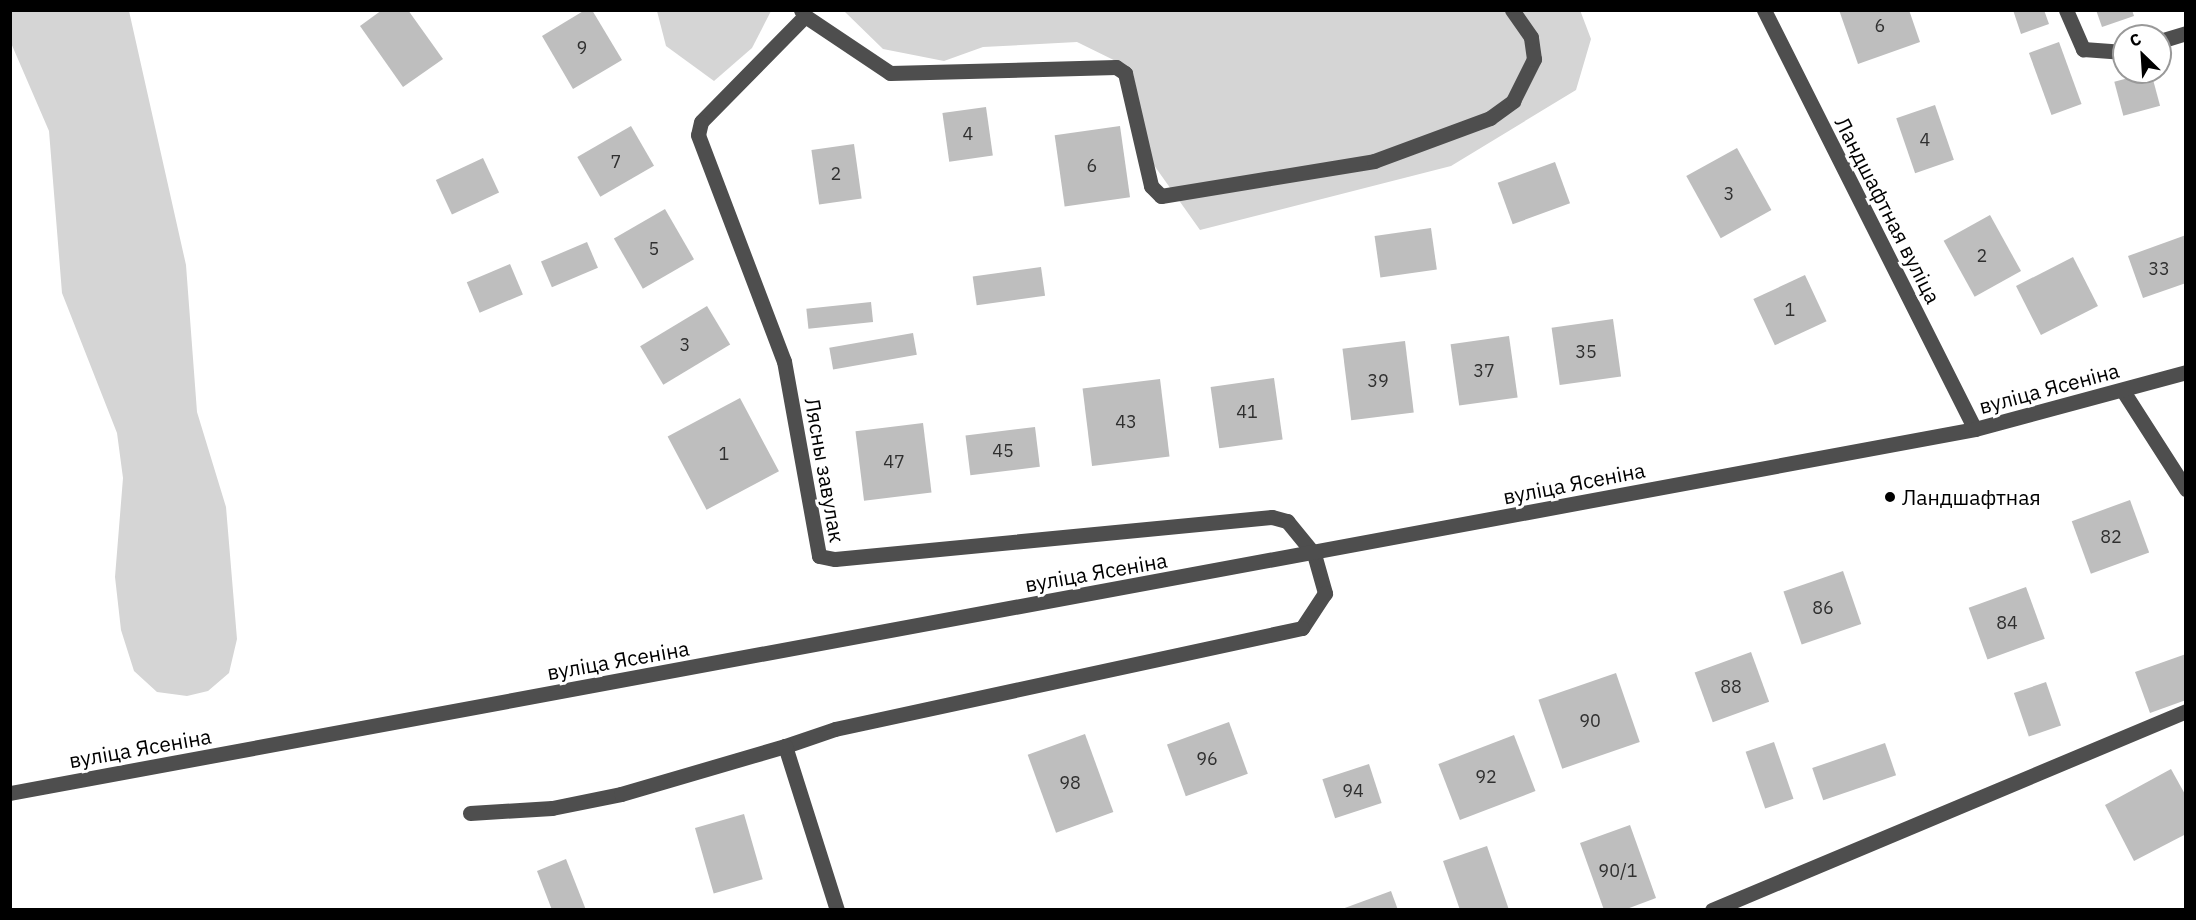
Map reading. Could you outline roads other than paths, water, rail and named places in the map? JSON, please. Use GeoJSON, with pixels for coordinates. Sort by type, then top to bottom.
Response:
{"type":"FeatureCollection","features":[{"type":"Feature","properties":{"kind":"street"},"geometry":{"type":"LineString","coordinates":[[803,13],[890,73],[1116,67],[1125,73],[1151,186],[1161,196],[1374,161],[1490,118],[1513,101],[1534,59],[1531,37],[1512,10]]}},
{"type":"Feature","properties":{"kind":"street","name":"Ландшафтная вуліца"},"geometry":{"type":"LineString","coordinates":[[1764,10],[1975,429]]}},
{"type":"Feature","properties":{"kind":"street"},"geometry":{"type":"LineString","coordinates":[[2066,10],[2083,49],[2112,51]]}},
{"type":"Feature","properties":{"kind":"street","name":"Лясны завулак"},"geometry":{"type":"LineString","coordinates":[[803,13],[701,122],[698,135],[784,361],[819,556],[835,559],[1272,517],[1287,521],[1314,554]]}},
{"type":"Feature","properties":{"kind":"street","name":"вуліца Ясеніна"},"geometry":{"type":"LineString","coordinates":[[10,793],[1314,554],[1975,429],[2123,391],[2186,372]]}},
{"type":"Feature","properties":{"kind":"street"},"geometry":{"type":"LineString","coordinates":[[2123,391],[2186,489]]}},
{"type":"Feature","properties":{"kind":"street"},"geometry":{"type":"LineString","coordinates":[[470,813],[552,808],[621,794],[835,729],[1302,628],[1325,593],[1314,554]]}},
{"type":"Feature","properties":{"kind":"street"},"geometry":{"type":"LineString","coordinates":[[1712,909],[2186,711]]}},
{"type":"Feature","properties":{"kind":"street"},"geometry":{"type":"LineString","coordinates":[[784,746],[837,909]]}},
{"type":"Feature","properties":{"kind":"place","name":"Ландшафтная"},"geometry":{"type":"Point","coordinates":[1890,497]}}]}
